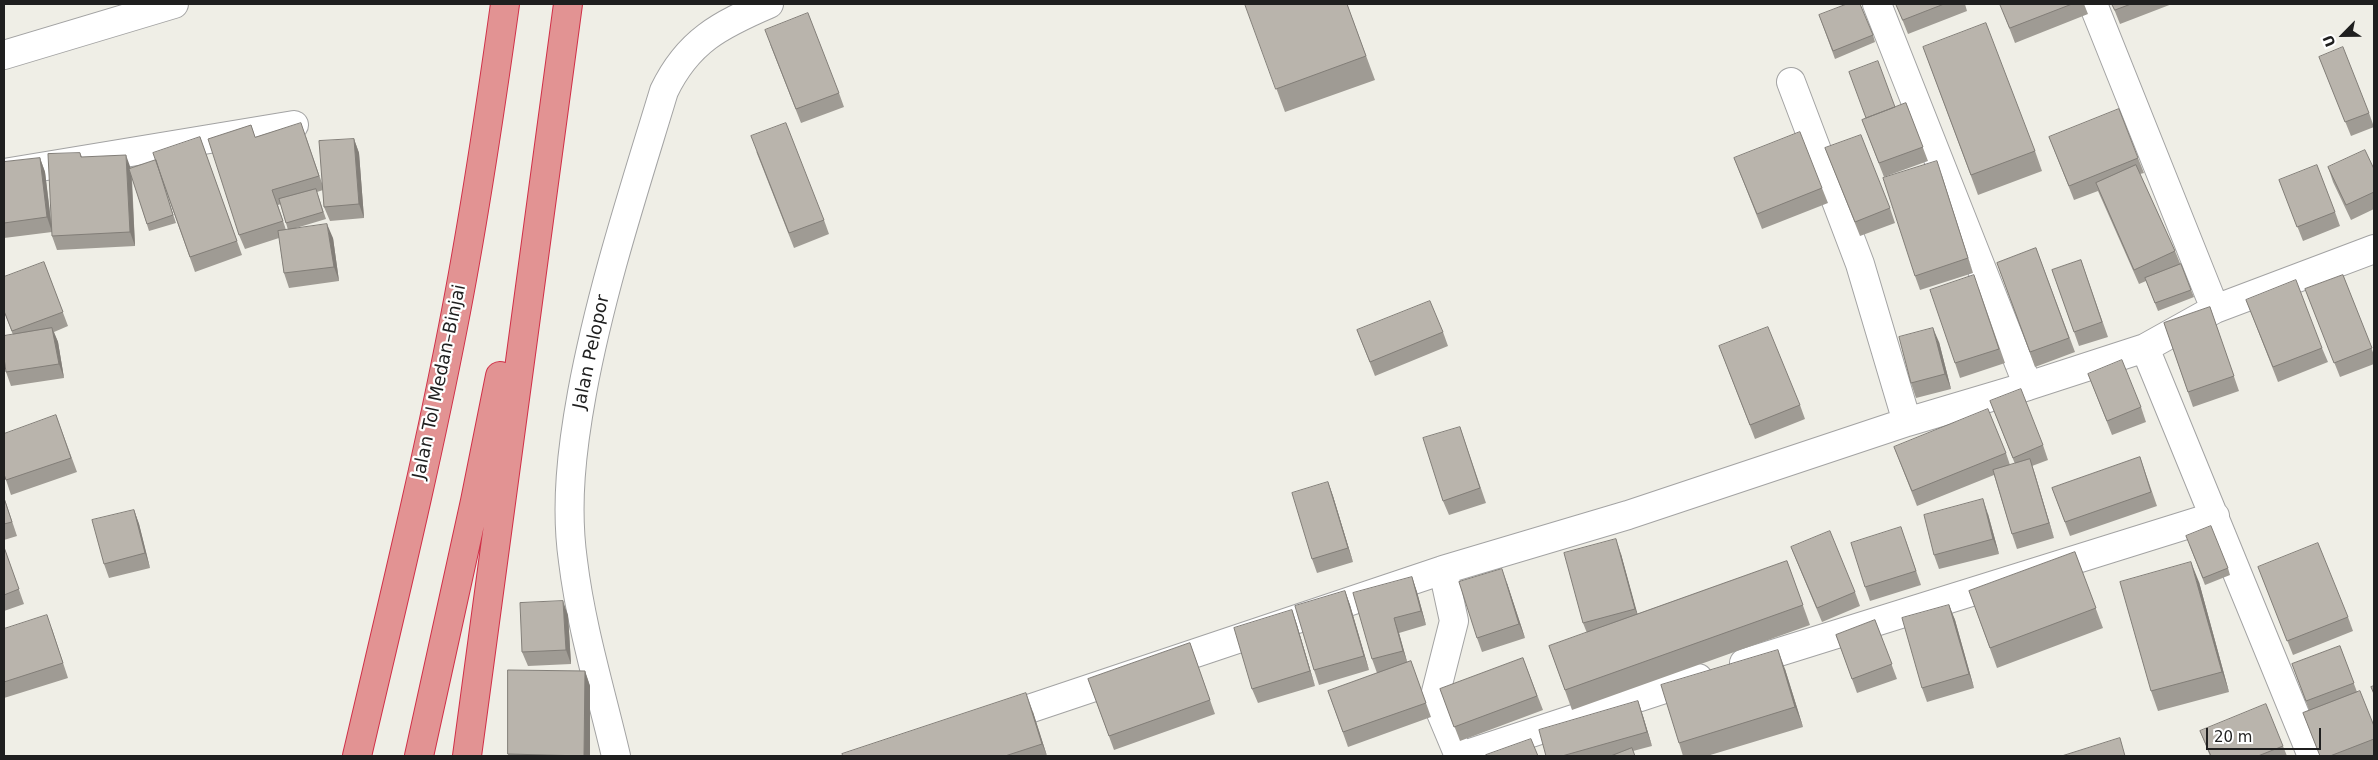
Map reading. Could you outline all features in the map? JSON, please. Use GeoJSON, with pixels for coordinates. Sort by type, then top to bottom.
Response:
{"type":"FeatureCollection","features":[{"type":"Feature","properties":{"kind":"highway","name":"Jalan Tol Medan–Binjai"},"geometry":{"type":"LineString","coordinates":[[357,756],[453,328],[484,150],[505,4]]}},
{"type":"Feature","properties":{"kind":"highway"},"geometry":{"type":"LineString","coordinates":[[467,755],[568,4]]}},
{"type":"Feature","properties":{"kind":"highway"},"geometry":{"type":"LineString","coordinates":[[419,756],[475,501],[550,127]]}},
{"type":"Feature","properties":{"kind":"highway"},"geometry":{"type":"LineString","coordinates":[[346,756],[397,584]]}},
{"type":"Feature","properties":{"kind":"street"},"geometry":{"type":"LineString","coordinates":[[4,55],[174,4]]}},
{"type":"Feature","properties":{"kind":"street","name":"Jalan Pelopor"},"geometry":{"type":"LineString","coordinates":[[616,756],[586,631],[572,561],[570,504],[573,443],[591,342],[664,91],[673,71],[697,43],[710,33],[769,4]]}},
{"type":"Feature","properties":{"kind":"street"},"geometry":{"type":"LineString","coordinates":[[1877,4],[2028,386]]}},
{"type":"Feature","properties":{"kind":"street"},"geometry":{"type":"LineString","coordinates":[[2093,4],[2215,309]]}},
{"type":"Feature","properties":{"kind":"street"},"geometry":{"type":"LineString","coordinates":[[1791,82],[1860,264],[1907,422]]}},
{"type":"Feature","properties":{"kind":"street"},"geometry":{"type":"LineString","coordinates":[[4,173],[294,125]]}},
{"type":"Feature","properties":{"kind":"street"},"geometry":{"type":"LineString","coordinates":[[974,728],[1443,570],[1628,515],[1907,422],[2028,386],[2145,348],[2215,309],[2374,250]]}},
{"type":"Feature","properties":{"kind":"street"},"geometry":{"type":"LineString","coordinates":[[2145,348],[2312,756]]}},
{"type":"Feature","properties":{"kind":"street"},"geometry":{"type":"LineString","coordinates":[[1443,570],[1454,621],[1436,692],[1436,701],[1460,756],[1826,636],[2215,516]]}},
{"type":"Feature","properties":{"kind":"building"},"geometry":{"type":"Polygon","coordinates":[[[1245,4],[1347,4],[1366,56],[1276,89],[1245,4]]]}},
{"type":"Feature","properties":{"kind":"building"},"geometry":{"type":"Polygon","coordinates":[[[1847,4],[1860,4],[1873,35],[1833,51],[1819,15],[1847,4]]]}},
{"type":"Feature","properties":{"kind":"building"},"geometry":{"type":"Polygon","coordinates":[[[1896,4],[1944,4],[1903,20],[1896,4]]]}},
{"type":"Feature","properties":{"kind":"building"},"geometry":{"type":"Polygon","coordinates":[[[2000,4],[2072,4],[2010,28],[2000,4]]]}},
{"type":"Feature","properties":{"kind":"building"},"geometry":{"type":"Polygon","coordinates":[[[2112,4],[2131,4],[2115,10],[2112,4]]]}},
{"type":"Feature","properties":{"kind":"building"},"geometry":{"type":"Polygon","coordinates":[[[808,13],[839,93],[796,109],[765,30],[808,13]]]}},
{"type":"Feature","properties":{"kind":"building"},"geometry":{"type":"Polygon","coordinates":[[[1986,23],[2035,151],[1971,175],[1923,47],[1986,23]]]}},
{"type":"Feature","properties":{"kind":"building"},"geometry":{"type":"Polygon","coordinates":[[[2343,47],[2369,113],[2345,122],[2319,57],[2343,47]]]}},
{"type":"Feature","properties":{"kind":"building"},"geometry":{"type":"Polygon","coordinates":[[[1878,61],[1895,107],[1866,118],[1849,72],[1878,61]]]}},
{"type":"Feature","properties":{"kind":"building"},"geometry":{"type":"Polygon","coordinates":[[[1906,103],[1923,147],[1879,163],[1862,120],[1906,103]]]}},
{"type":"Feature","properties":{"kind":"building"},"geometry":{"type":"Polygon","coordinates":[[[2119,109],[2138,158],[2069,186],[2049,137],[2119,109]]]}},
{"type":"Feature","properties":{"kind":"building"},"geometry":{"type":"Polygon","coordinates":[[[301,123],[319,176],[272,190],[283,221],[239,235],[208,139],[251,125],[255,137],[301,123]]]}},
{"type":"Feature","properties":{"kind":"building"},"geometry":{"type":"Polygon","coordinates":[[[786,123],[824,220],[789,233],[751,136],[786,123]]]}},
{"type":"Feature","properties":{"kind":"building"},"geometry":{"type":"Polygon","coordinates":[[[1800,132],[1822,188],[1757,214],[1734,158],[1800,132]]]}},
{"type":"Feature","properties":{"kind":"building"},"geometry":{"type":"Polygon","coordinates":[[[1861,135],[1890,208],[1855,222],[1825,148],[1861,135]]]}},
{"type":"Feature","properties":{"kind":"building"},"geometry":{"type":"Polygon","coordinates":[[[200,137],[237,241],[190,257],[153,153],[200,137]]]}},
{"type":"Feature","properties":{"kind":"building"},"geometry":{"type":"Polygon","coordinates":[[[354,139],[359,204],[324,207],[319,141],[354,139]]]}},
{"type":"Feature","properties":{"kind":"building"},"geometry":{"type":"Polygon","coordinates":[[[2365,150],[2374,169],[2374,192],[2346,205],[2328,167],[2365,150]]]}},
{"type":"Feature","properties":{"kind":"building"},"geometry":{"type":"Polygon","coordinates":[[[80,153],[81,157],[126,155],[130,232],[52,236],[48,154],[80,153]]]}},
{"type":"Feature","properties":{"kind":"building"},"geometry":{"type":"Polygon","coordinates":[[[40,158],[47,217],[4,223],[4,162],[40,158]]]}},
{"type":"Feature","properties":{"kind":"building"},"geometry":{"type":"Polygon","coordinates":[[[156,160],[173,215],[147,224],[129,169],[156,160]]]}},
{"type":"Feature","properties":{"kind":"building"},"geometry":{"type":"Polygon","coordinates":[[[1937,161],[1968,258],[1915,276],[1883,178],[1937,161]]]}},
{"type":"Feature","properties":{"kind":"building"},"geometry":{"type":"Polygon","coordinates":[[[2136,165],[2175,251],[2134,270],[2096,183],[2136,165]]]}},
{"type":"Feature","properties":{"kind":"building"},"geometry":{"type":"Polygon","coordinates":[[[2317,165],[2335,212],[2297,227],[2279,180],[2317,165]]]}},
{"type":"Feature","properties":{"kind":"building"},"geometry":{"type":"Polygon","coordinates":[[[316,189],[323,212],[286,223],[279,199],[316,189]]]}},
{"type":"Feature","properties":{"kind":"building"},"geometry":{"type":"Polygon","coordinates":[[[327,224],[334,267],[284,273],[278,231],[327,224]]]}},
{"type":"Feature","properties":{"kind":"building"},"geometry":{"type":"Polygon","coordinates":[[[2036,248],[2069,338],[2030,352],[1997,263],[2036,248]]]}},
{"type":"Feature","properties":{"kind":"building"},"geometry":{"type":"Polygon","coordinates":[[[2081,260],[2102,322],[2074,332],[2052,270],[2081,260]]]}},
{"type":"Feature","properties":{"kind":"building"},"geometry":{"type":"Polygon","coordinates":[[[44,262],[63,312],[12,331],[4,311],[4,277],[44,262]]]}},
{"type":"Feature","properties":{"kind":"building"},"geometry":{"type":"Polygon","coordinates":[[[2181,264],[2191,290],[2155,303],[2145,278],[2181,264]]]}},
{"type":"Feature","properties":{"kind":"building"},"geometry":{"type":"Polygon","coordinates":[[[1974,275],[1999,349],[1955,363],[1930,290],[1974,275]]]}},
{"type":"Feature","properties":{"kind":"building"},"geometry":{"type":"Polygon","coordinates":[[[2343,275],[2372,348],[2334,363],[2305,289],[2343,275]]]}},
{"type":"Feature","properties":{"kind":"building"},"geometry":{"type":"Polygon","coordinates":[[[2296,280],[2322,348],[2273,367],[2246,300],[2296,280]]]}},
{"type":"Feature","properties":{"kind":"building"},"geometry":{"type":"Polygon","coordinates":[[[1430,301],[1443,332],[1370,362],[1357,330],[1430,301]]]}},
{"type":"Feature","properties":{"kind":"building"},"geometry":{"type":"Polygon","coordinates":[[[2210,307],[2234,376],[2188,392],[2164,323],[2210,307]]]}},
{"type":"Feature","properties":{"kind":"building"},"geometry":{"type":"Polygon","coordinates":[[[1768,327],[1800,405],[1750,425],[1719,346],[1768,327]]]}},
{"type":"Feature","properties":{"kind":"building"},"geometry":{"type":"Polygon","coordinates":[[[52,328],[59,364],[6,372],[4,336],[52,328]]]}},
{"type":"Feature","properties":{"kind":"building"},"geometry":{"type":"Polygon","coordinates":[[[1933,328],[1945,374],[1911,383],[1899,337],[1933,328]]]}},
{"type":"Feature","properties":{"kind":"building"},"geometry":{"type":"Polygon","coordinates":[[[2122,360],[2141,407],[2107,421],[2088,374],[2122,360]]]}},
{"type":"Feature","properties":{"kind":"building"},"geometry":{"type":"Polygon","coordinates":[[[2021,389],[2043,445],[2013,458],[1990,401],[2021,389]]]}},
{"type":"Feature","properties":{"kind":"building"},"geometry":{"type":"Polygon","coordinates":[[[1988,409],[2006,453],[1912,491],[1894,447],[1988,409]]]}},
{"type":"Feature","properties":{"kind":"building"},"geometry":{"type":"Polygon","coordinates":[[[56,415],[71,458],[6,480],[4,474],[4,434],[56,415]]]}},
{"type":"Feature","properties":{"kind":"building"},"geometry":{"type":"Polygon","coordinates":[[[1460,427],[1480,488],[1443,501],[1423,438],[1460,427]]]}},
{"type":"Feature","properties":{"kind":"building"},"geometry":{"type":"Polygon","coordinates":[[[2140,457],[2151,492],[2065,522],[2052,488],[2140,457]]]}},
{"type":"Feature","properties":{"kind":"building"},"geometry":{"type":"Polygon","coordinates":[[[2030,459],[2049,523],[2012,534],[1993,470],[2030,459]]]}},
{"type":"Feature","properties":{"kind":"building"},"geometry":{"type":"Polygon","coordinates":[[[1328,482],[1348,548],[1312,559],[1292,493],[1328,482]]]}},
{"type":"Feature","properties":{"kind":"building"},"geometry":{"type":"Polygon","coordinates":[[[4,498],[12,522],[4,524],[4,498]]]}},
{"type":"Feature","properties":{"kind":"building"},"geometry":{"type":"Polygon","coordinates":[[[1983,499],[1993,539],[1934,555],[1924,515],[1983,499]]]}},
{"type":"Feature","properties":{"kind":"building"},"geometry":{"type":"Polygon","coordinates":[[[134,510],[145,553],[104,564],[92,520],[134,510]]]}},
{"type":"Feature","properties":{"kind":"building"},"geometry":{"type":"Polygon","coordinates":[[[2211,526],[2228,568],[2203,578],[2186,536],[2211,526]]]}},
{"type":"Feature","properties":{"kind":"building"},"geometry":{"type":"Polygon","coordinates":[[[1901,527],[1916,571],[1865,587],[1851,543],[1901,527]]]}},
{"type":"Feature","properties":{"kind":"building"},"geometry":{"type":"Polygon","coordinates":[[[1830,531],[1855,592],[1817,608],[1791,547],[1830,531]]]}},
{"type":"Feature","properties":{"kind":"building"},"geometry":{"type":"Polygon","coordinates":[[[1616,539],[1635,609],[1583,623],[1564,553],[1616,539]]]}},
{"type":"Feature","properties":{"kind":"building"},"geometry":{"type":"Polygon","coordinates":[[[2318,543],[2348,617],[2287,641],[2258,567],[2318,543]]]}},
{"type":"Feature","properties":{"kind":"building"},"geometry":{"type":"Polygon","coordinates":[[[4,547],[19,589],[4,595],[4,547]]]}},
{"type":"Feature","properties":{"kind":"building"},"geometry":{"type":"Polygon","coordinates":[[[2075,552],[2096,608],[1990,648],[1969,591],[2075,552]]]}},
{"type":"Feature","properties":{"kind":"building"},"geometry":{"type":"Polygon","coordinates":[[[1787,561],[1803,605],[1565,690],[1549,646],[1787,561]]]}},
{"type":"Feature","properties":{"kind":"building"},"geometry":{"type":"Polygon","coordinates":[[[2191,562],[2222,672],[2151,691],[2120,582],[2191,562]]]}},
{"type":"Feature","properties":{"kind":"building"},"geometry":{"type":"Polygon","coordinates":[[[1502,569],[1519,624],[1477,638],[1459,582],[1502,569]]]}},
{"type":"Feature","properties":{"kind":"building"},"geometry":{"type":"Polygon","coordinates":[[[1412,577],[1421,611],[1394,618],[1403,651],[1372,659],[1353,593],[1412,577]]]}},
{"type":"Feature","properties":{"kind":"building"},"geometry":{"type":"Polygon","coordinates":[[[1345,591],[1364,656],[1314,670],[1295,606],[1345,591]]]}},
{"type":"Feature","properties":{"kind":"building"},"geometry":{"type":"Polygon","coordinates":[[[563,601],[566,650],[522,652],[520,603],[563,601]]]}},
{"type":"Feature","properties":{"kind":"building"},"geometry":{"type":"Polygon","coordinates":[[[1949,605],[1969,674],[1922,688],[1902,618],[1949,605]]]}},
{"type":"Feature","properties":{"kind":"building"},"geometry":{"type":"Polygon","coordinates":[[[1292,610],[1310,671],[1252,689],[1234,628],[1292,610]]]}},
{"type":"Feature","properties":{"kind":"building"},"geometry":{"type":"Polygon","coordinates":[[[47,615],[63,663],[4,682],[4,629],[47,615]]]}},
{"type":"Feature","properties":{"kind":"building"},"geometry":{"type":"Polygon","coordinates":[[[1875,620],[1892,664],[1852,679],[1836,635],[1875,620]]]}},
{"type":"Feature","properties":{"kind":"building"},"geometry":{"type":"Polygon","coordinates":[[[1190,643],[1210,700],[1109,736],[1088,679],[1190,643]]]}},
{"type":"Feature","properties":{"kind":"building"},"geometry":{"type":"Polygon","coordinates":[[[2340,646],[2354,683],[2306,701],[2292,664],[2340,646]]]}},
{"type":"Feature","properties":{"kind":"building"},"geometry":{"type":"Polygon","coordinates":[[[1778,650],[1795,707],[1679,743],[1661,685],[1778,650]]]}},
{"type":"Feature","properties":{"kind":"building"},"geometry":{"type":"Polygon","coordinates":[[[1523,658],[1537,696],[1454,727],[1440,689],[1523,658]]]}},
{"type":"Feature","properties":{"kind":"building"},"geometry":{"type":"Polygon","coordinates":[[[1411,661],[1426,703],[1343,732],[1328,691],[1411,661]]]}},
{"type":"Feature","properties":{"kind":"building"},"geometry":{"type":"Polygon","coordinates":[[[508,670],[585,671],[584,756],[508,754],[508,670]]]}},
{"type":"Feature","properties":{"kind":"building"},"geometry":{"type":"Polygon","coordinates":[[[2360,691],[2374,726],[2374,739],[2330,756],[2320,756],[2303,713],[2360,691]]]}},
{"type":"Feature","properties":{"kind":"building"},"geometry":{"type":"Polygon","coordinates":[[[1026,693],[1042,744],[1005,756],[843,756],[842,754],[1026,693]]]}},
{"type":"Feature","properties":{"kind":"building"},"geometry":{"type":"Polygon","coordinates":[[[1638,701],[1647,732],[1562,756],[1546,756],[1539,730],[1638,701]]]}},
{"type":"Feature","properties":{"kind":"building"},"geometry":{"type":"Polygon","coordinates":[[[2266,704],[2283,746],[2258,756],[2211,756],[2200,731],[2266,704]]]}},
{"type":"Feature","properties":{"kind":"building"},"geometry":{"type":"Polygon","coordinates":[[[2120,738],[2125,756],[2062,756],[2120,738]]]}},
{"type":"Feature","properties":{"kind":"building"},"geometry":{"type":"Polygon","coordinates":[[[1531,739],[1538,756],[1486,755],[1531,739]]]}},
{"type":"Feature","properties":{"kind":"building"},"geometry":{"type":"Polygon","coordinates":[[[1632,748],[1635,756],[1611,756],[1632,748]]]}}]}
